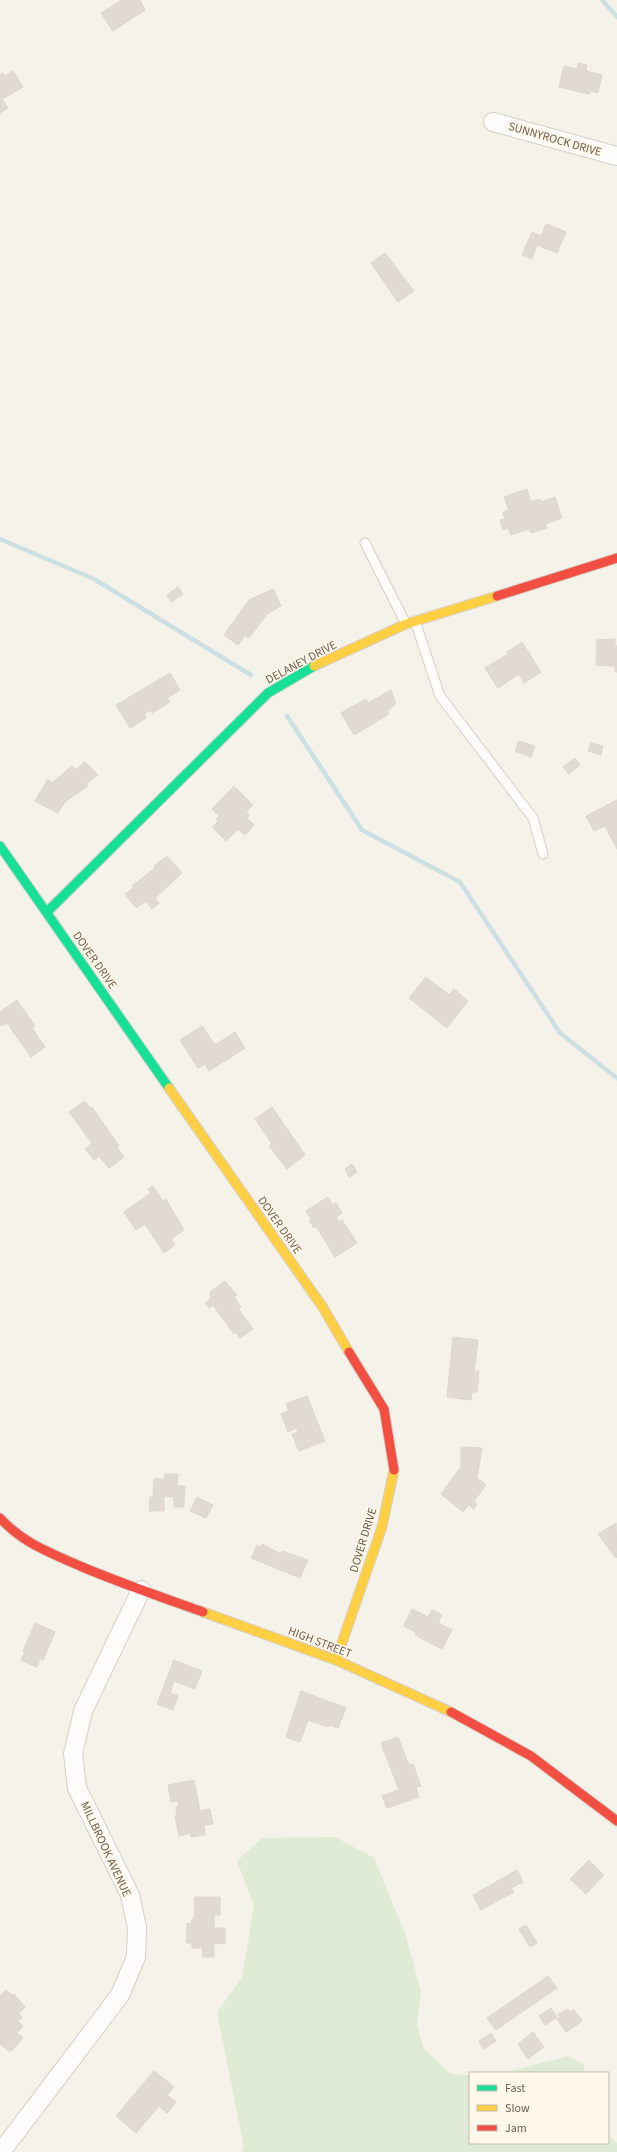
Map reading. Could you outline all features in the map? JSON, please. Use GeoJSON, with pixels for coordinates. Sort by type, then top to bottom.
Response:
{"type":"FeatureCollection","features":[{"type":"Feature","properties":{"kind":"street","name":"SUNNYROCK DRIVE"},"geometry":{"type":"LineString","coordinates":[[493,122],[594,152],[617,156]]}},
{"type":"Feature","properties":{"kind":"street","name":"DELANEY DRIVE"},"geometry":{"type":"LineString","coordinates":[[47,912],[268,694],[312,667],[410,622],[617,558]]}},
{"type":"Feature","properties":{"kind":"street","name":"DOVER DRIVE"},"geometry":{"type":"LineString","coordinates":[[0,846],[322,1306],[384,1409],[395,1466],[382,1527],[336,1660]]}},
{"type":"Feature","properties":{"kind":"street","name":"HIGH STREET"},"geometry":{"type":"LineString","coordinates":[[0,1518],[12,1531],[30,1544],[140,1590],[336,1660],[458,1715],[530,1756],[617,1821]]}},
{"type":"Feature","properties":{"kind":"street","name":"MILLBROOK AVENUE"},"geometry":{"type":"LineString","coordinates":[[1,2152],[120,1995],[136,1957],[137,1927],[130,1895],[77,1788],[74,1754],[83,1711],[140,1590]]}},
{"type":"Feature","properties":{"kind":"lane"},"geometry":{"type":"LineString","coordinates":[[365,543],[410,622],[440,696],[533,818],[543,854]]}},
{"type":"Feature","properties":{"kind":"green space"},"geometry":{"type":"Polygon","coordinates":[[[335,1837],[374,1858],[405,1933],[421,1991],[417,2024],[424,2049],[451,2074],[469,2075],[469,2144],[609,2144],[609,2136],[617,2143],[617,2152],[241,2152],[244,2147],[217,2012],[242,1978],[254,1906],[237,1861],[262,1838],[335,1837]]]}},
{"type":"Feature","properties":{"kind":"green space"},"geometry":{"type":"Polygon","coordinates":[[[569,2056],[584,2065],[584,2072],[506,2072],[569,2056]]]}},
{"type":"Feature","properties":{"kind":"building"},"geometry":{"type":"Polygon","coordinates":[[[122,0],[140,0],[145,10],[113,31],[101,13],[122,0]]]}},
{"type":"Feature","properties":{"kind":"building"},"geometry":{"type":"Polygon","coordinates":[[[578,63],[587,65],[586,71],[602,75],[598,93],[590,91],[589,94],[559,87],[564,66],[577,69],[578,63]]]}},
{"type":"Feature","properties":{"kind":"building"},"geometry":{"type":"Polygon","coordinates":[[[13,71],[23,87],[2,99],[8,108],[0,113],[0,75],[3,73],[5,76],[13,71]]]}},
{"type":"Feature","properties":{"kind":"building"},"geometry":{"type":"Polygon","coordinates":[[[546,224],[566,232],[557,253],[537,245],[532,259],[522,255],[532,232],[541,236],[546,224]]]}},
{"type":"Feature","properties":{"kind":"building"},"geometry":{"type":"Polygon","coordinates":[[[385,253],[414,291],[398,302],[371,263],[385,253]]]}},
{"type":"Feature","properties":{"kind":"building"},"geometry":{"type":"Polygon","coordinates":[[[527,489],[531,502],[540,499],[541,502],[555,497],[562,518],[545,524],[547,528],[531,533],[529,529],[511,535],[508,528],[503,530],[500,520],[505,519],[503,512],[509,510],[504,497],[527,489]]]}},
{"type":"Feature","properties":{"kind":"building"},"geometry":{"type":"Polygon","coordinates":[[[178,587],[183,594],[171,602],[167,595],[178,587]]]}},
{"type":"Feature","properties":{"kind":"building"},"geometry":{"type":"Polygon","coordinates":[[[273,589],[281,606],[267,614],[249,638],[245,636],[238,645],[224,635],[249,600],[273,589]]]}},
{"type":"Feature","properties":{"kind":"building"},"geometry":{"type":"Polygon","coordinates":[[[615,639],[615,646],[617,646],[617,672],[615,672],[615,666],[596,665],[597,640],[615,639]]]}},
{"type":"Feature","properties":{"kind":"building"},"geometry":{"type":"Polygon","coordinates":[[[522,642],[541,672],[524,683],[519,674],[498,688],[485,668],[508,654],[507,652],[522,642]]]}},
{"type":"Feature","properties":{"kind":"building"},"geometry":{"type":"Polygon","coordinates":[[[170,673],[180,690],[167,698],[170,702],[152,713],[150,710],[144,714],[146,718],[130,728],[116,705],[170,673]]]}},
{"type":"Feature","properties":{"kind":"building"},"geometry":{"type":"Polygon","coordinates":[[[391,690],[396,704],[387,710],[389,714],[354,735],[341,713],[366,699],[368,703],[391,690]]]}},
{"type":"Feature","properties":{"kind":"building"},"geometry":{"type":"Polygon","coordinates":[[[519,741],[535,746],[531,757],[515,751],[519,741]]]}},
{"type":"Feature","properties":{"kind":"building"},"geometry":{"type":"Polygon","coordinates":[[[591,743],[603,746],[601,755],[588,751],[591,743]]]}},
{"type":"Feature","properties":{"kind":"building"},"geometry":{"type":"Polygon","coordinates":[[[575,758],[580,765],[569,774],[563,767],[575,758]]]}},
{"type":"Feature","properties":{"kind":"building"},"geometry":{"type":"Polygon","coordinates":[[[85,762],[98,775],[86,784],[88,786],[65,802],[58,813],[35,801],[48,779],[52,783],[72,766],[75,770],[85,762]]]}},
{"type":"Feature","properties":{"kind":"building"},"geometry":{"type":"Polygon","coordinates":[[[234,786],[253,805],[246,812],[249,815],[247,818],[254,825],[245,835],[238,829],[226,841],[212,827],[218,821],[216,819],[219,816],[212,809],[234,786]]]}},
{"type":"Feature","properties":{"kind":"building"},"geometry":{"type":"Polygon","coordinates":[[[617,800],[617,849],[605,826],[594,831],[586,816],[617,800]]]}},
{"type":"Feature","properties":{"kind":"building"},"geometry":{"type":"Polygon","coordinates":[[[167,856],[182,873],[155,898],[159,903],[152,909],[146,901],[136,908],[125,894],[134,888],[132,886],[155,868],[154,866],[167,856]]]}},
{"type":"Feature","properties":{"kind":"building"},"geometry":{"type":"Polygon","coordinates":[[[426,977],[449,995],[454,989],[468,1001],[447,1028],[409,998],[426,977]]]}},
{"type":"Feature","properties":{"kind":"building"},"geometry":{"type":"Polygon","coordinates":[[[17,1000],[35,1026],[32,1028],[45,1047],[31,1057],[7,1023],[2,1026],[0,1024],[0,1012],[17,1000]]]}},
{"type":"Feature","properties":{"kind":"building"},"geometry":{"type":"Polygon","coordinates":[[[202,1026],[215,1045],[235,1032],[245,1048],[209,1071],[205,1064],[198,1068],[180,1040],[202,1026]]]}},
{"type":"Feature","properties":{"kind":"building"},"geometry":{"type":"Polygon","coordinates":[[[85,1101],[90,1108],[92,1107],[119,1146],[117,1148],[124,1157],[109,1168],[99,1156],[94,1160],[85,1149],[92,1143],[69,1112],[85,1101]]]}},
{"type":"Feature","properties":{"kind":"building"},"geometry":{"type":"Polygon","coordinates":[[[272,1107],[305,1155],[287,1169],[269,1146],[272,1144],[255,1119],[272,1107]]]}},
{"type":"Feature","properties":{"kind":"building"},"geometry":{"type":"Polygon","coordinates":[[[352,1164],[357,1172],[349,1177],[345,1169],[352,1164]]]}},
{"type":"Feature","properties":{"kind":"building"},"geometry":{"type":"Polygon","coordinates":[[[153,1186],[163,1201],[166,1199],[184,1230],[171,1239],[175,1245],[164,1253],[145,1224],[136,1230],[124,1212],[151,1193],[148,1189],[153,1186]]]}},
{"type":"Feature","properties":{"kind":"building"},"geometry":{"type":"Polygon","coordinates":[[[328,1197],[333,1205],[336,1203],[342,1213],[336,1217],[339,1222],[342,1220],[357,1243],[335,1257],[316,1226],[314,1228],[306,1211],[328,1197]]]}},
{"type":"Feature","properties":{"kind":"building"},"geometry":{"type":"Polygon","coordinates":[[[225,1281],[237,1295],[234,1296],[241,1307],[238,1309],[253,1329],[240,1338],[236,1332],[234,1334],[213,1305],[209,1308],[205,1303],[211,1298],[210,1292],[225,1281]]]}},
{"type":"Feature","properties":{"kind":"building"},"geometry":{"type":"Polygon","coordinates":[[[453,1337],[478,1340],[474,1371],[479,1371],[477,1392],[472,1392],[471,1400],[447,1397],[453,1337]]]}},
{"type":"Feature","properties":{"kind":"building"},"geometry":{"type":"Polygon","coordinates":[[[307,1396],[325,1441],[299,1451],[292,1434],[298,1432],[296,1428],[288,1432],[281,1414],[289,1411],[286,1404],[307,1396]]]}},
{"type":"Feature","properties":{"kind":"building"},"geometry":{"type":"Polygon","coordinates":[[[461,1447],[482,1448],[477,1478],[486,1485],[474,1501],[477,1504],[474,1509],[469,1505],[463,1512],[441,1494],[461,1467],[461,1447]]]}},
{"type":"Feature","properties":{"kind":"building"},"geometry":{"type":"Polygon","coordinates":[[[165,1474],[178,1474],[177,1486],[185,1486],[184,1507],[174,1507],[174,1497],[164,1496],[164,1511],[149,1511],[150,1497],[153,1497],[154,1479],[164,1479],[165,1474]]]}},
{"type":"Feature","properties":{"kind":"building"},"geometry":{"type":"Polygon","coordinates":[[[197,1497],[213,1505],[206,1518],[190,1511],[197,1497]]]}},
{"type":"Feature","properties":{"kind":"building"},"geometry":{"type":"Polygon","coordinates":[[[616,1523],[617,1557],[616,1558],[598,1534],[616,1523]]]}},
{"type":"Feature","properties":{"kind":"building"},"geometry":{"type":"Polygon","coordinates":[[[262,1544],[281,1554],[282,1551],[308,1560],[300,1578],[251,1558],[257,1545],[261,1547],[262,1544]]]}},
{"type":"Feature","properties":{"kind":"building"},"geometry":{"type":"Polygon","coordinates":[[[412,1609],[428,1617],[432,1610],[442,1615],[438,1623],[452,1630],[442,1649],[415,1635],[417,1633],[404,1626],[412,1609]]]}},
{"type":"Feature","properties":{"kind":"building"},"geometry":{"type":"Polygon","coordinates":[[[35,1623],[55,1632],[43,1660],[40,1659],[37,1667],[21,1660],[25,1652],[23,1651],[35,1623]]]}},
{"type":"Feature","properties":{"kind":"building"},"geometry":{"type":"Polygon","coordinates":[[[174,1660],[202,1671],[195,1689],[174,1681],[170,1693],[178,1696],[173,1710],[157,1704],[174,1660]]]}},
{"type":"Feature","properties":{"kind":"building"},"geometry":{"type":"Polygon","coordinates":[[[301,1691],[346,1708],[338,1728],[329,1725],[328,1727],[308,1720],[300,1742],[286,1737],[301,1691]]]}},
{"type":"Feature","properties":{"kind":"building"},"geometry":{"type":"Polygon","coordinates":[[[398,1737],[409,1765],[413,1764],[421,1786],[416,1787],[419,1797],[387,1808],[382,1796],[399,1790],[381,1743],[398,1737]]]}},
{"type":"Feature","properties":{"kind":"building"},"geometry":{"type":"Polygon","coordinates":[[[194,1780],[200,1811],[210,1809],[213,1824],[204,1825],[205,1835],[191,1837],[190,1833],[179,1836],[175,1816],[177,1815],[176,1807],[179,1806],[178,1801],[171,1802],[168,1785],[194,1780]]]}},
{"type":"Feature","properties":{"kind":"building"},"geometry":{"type":"Polygon","coordinates":[[[589,1860],[604,1875],[586,1894],[570,1879],[589,1860]]]}},
{"type":"Feature","properties":{"kind":"building"},"geometry":{"type":"Polygon","coordinates":[[[517,1870],[523,1882],[511,1888],[514,1892],[481,1910],[473,1895],[517,1870]]]}},
{"type":"Feature","properties":{"kind":"building"},"geometry":{"type":"Polygon","coordinates":[[[195,1897],[220,1897],[220,1915],[214,1915],[214,1928],[225,1928],[225,1944],[214,1943],[214,1957],[202,1957],[203,1948],[192,1948],[192,1943],[186,1943],[187,1923],[191,1924],[192,1919],[194,1919],[195,1897]]]}},
{"type":"Feature","properties":{"kind":"building"},"geometry":{"type":"Polygon","coordinates":[[[526,1925],[537,1943],[530,1947],[519,1929],[526,1925]]]}},
{"type":"Feature","properties":{"kind":"building"},"geometry":{"type":"Polygon","coordinates":[[[548,1976],[557,1988],[496,2030],[487,2018],[548,1976]]]}},
{"type":"Feature","properties":{"kind":"building"},"geometry":{"type":"Polygon","coordinates":[[[6,1990],[12,1995],[14,1994],[25,2007],[19,2014],[22,2017],[18,2022],[23,2026],[17,2033],[23,2038],[10,2052],[0,2044],[0,1996],[6,1990]]]}},
{"type":"Feature","properties":{"kind":"building"},"geometry":{"type":"Polygon","coordinates":[[[551,2008],[557,2017],[545,2025],[539,2016],[551,2008]]]}},
{"type":"Feature","properties":{"kind":"building"},"geometry":{"type":"Polygon","coordinates":[[[568,2009],[570,2012],[574,2010],[582,2021],[566,2032],[557,2019],[560,2017],[558,2014],[568,2009]]]}},
{"type":"Feature","properties":{"kind":"building"},"geometry":{"type":"Polygon","coordinates":[[[533,2032],[544,2047],[528,2059],[518,2044],[533,2032]]]}},
{"type":"Feature","properties":{"kind":"building"},"geometry":{"type":"Polygon","coordinates":[[[491,2033],[496,2041],[484,2049],[479,2041],[491,2033]]]}},
{"type":"Feature","properties":{"kind":"building"},"geometry":{"type":"Polygon","coordinates":[[[154,2071],[174,2087],[167,2095],[176,2102],[167,2113],[159,2106],[136,2133],[116,2116],[154,2071]]]}},
{"type":"Feature","properties":{"kind":"waterway"},"geometry":{"type":"LineString","coordinates":[[602,0],[617,17]]}},
{"type":"Feature","properties":{"kind":"waterway"},"geometry":{"type":"LineString","coordinates":[[0,539],[94,579],[251,675]]}},
{"type":"Feature","properties":{"kind":"waterway"},"geometry":{"type":"LineString","coordinates":[[287,716],[362,830],[460,882],[560,1033],[617,1078]]}},
{"type":"Feature","properties":{"kind":"traffic: fast"},"geometry":{"type":"LineString","coordinates":[[47,912],[268,693],[314,666]]}},
{"type":"Feature","properties":{"kind":"traffic: fast"},"geometry":{"type":"LineString","coordinates":[[0,846],[169,1088]]}},
{"type":"Feature","properties":{"kind":"traffic: slow"},"geometry":{"type":"LineString","coordinates":[[314,666],[406,624],[497,596]]}},
{"type":"Feature","properties":{"kind":"traffic: slow"},"geometry":{"type":"LineString","coordinates":[[169,1088],[322,1306],[349,1352]]}},
{"type":"Feature","properties":{"kind":"traffic: slow"},"geometry":{"type":"LineString","coordinates":[[336,1660],[382,1527],[394,1470]]}},
{"type":"Feature","properties":{"kind":"traffic: slow"},"geometry":{"type":"LineString","coordinates":[[203,1612],[336,1660],[451,1712]]}},
{"type":"Feature","properties":{"kind":"traffic: jam"},"geometry":{"type":"LineString","coordinates":[[497,596],[617,558]]}},
{"type":"Feature","properties":{"kind":"traffic: jam"},"geometry":{"type":"LineString","coordinates":[[349,1352],[384,1409],[394,1470]]}},
{"type":"Feature","properties":{"kind":"traffic: jam"},"geometry":{"type":"LineString","coordinates":[[0,1518],[18,1534],[47,1552],[141,1590],[203,1612]]}},
{"type":"Feature","properties":{"kind":"traffic: jam"},"geometry":{"type":"LineString","coordinates":[[451,1712],[531,1756],[617,1821]]}}]}
